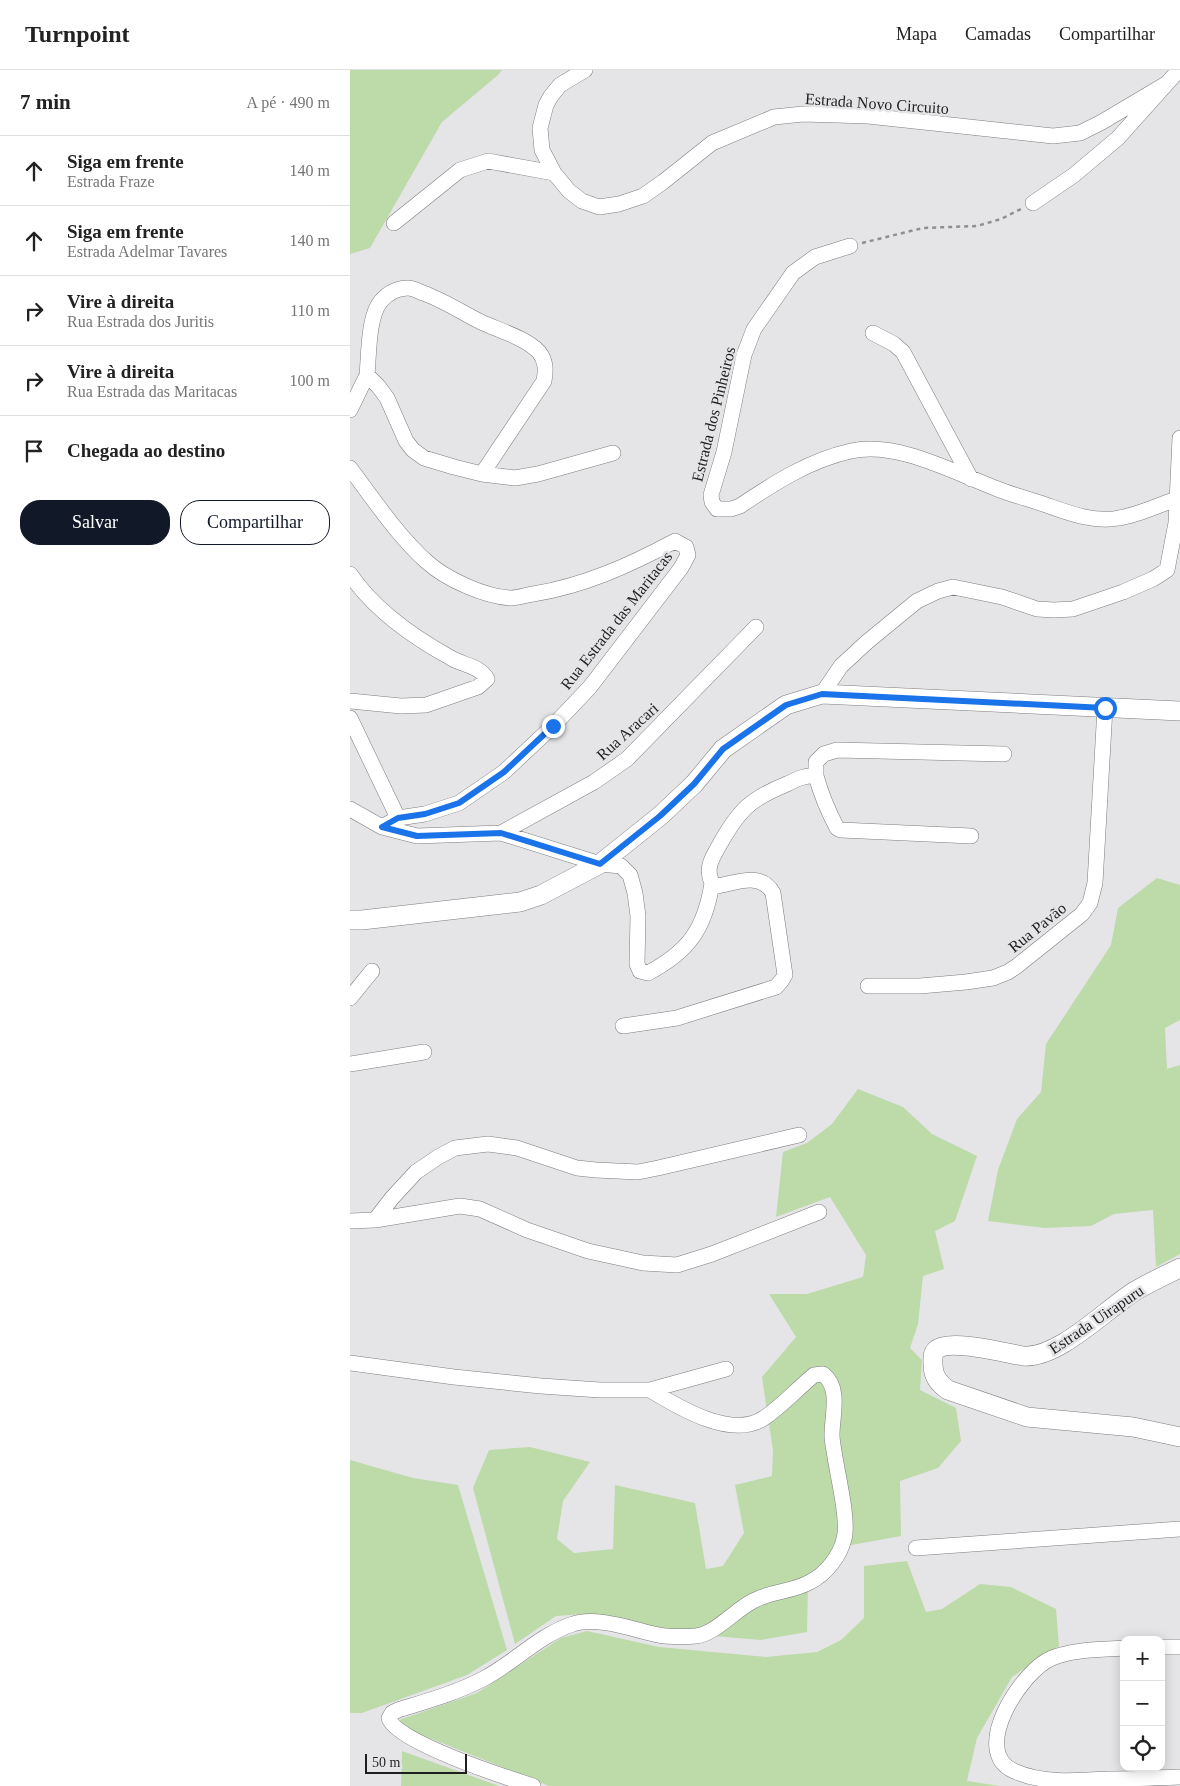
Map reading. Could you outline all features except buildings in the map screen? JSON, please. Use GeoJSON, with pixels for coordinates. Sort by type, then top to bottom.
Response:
{"type":"FeatureCollection","features":[{"type":"Feature","properties":{"kind":"street","name":"Estrada Novo Circuito"},"geometry":{"type":"LineString","coordinates":[[585,70],[560,85],[546,105],[540,128],[542,150],[554,173],[569,191],[582,201],[599,206],[620,204],[643,196],[712,143],[774,117],[803,114],[868,116],[1053,136],[1080,133],[1166,84]]}},
{"type":"Feature","properties":{"kind":"street"},"geometry":{"type":"LineString","coordinates":[[1033,203],[1074,175],[1118,138],[1179,70]]}},
{"type":"Feature","properties":{"kind":"street"},"geometry":{"type":"LineString","coordinates":[[394,223],[460,170],[470,166],[488,162],[554,173]]}},
{"type":"Feature","properties":{"kind":"street","name":"Estrada dos Pinheiros"},"geometry":{"type":"LineString","coordinates":[[850,246],[815,257],[793,273],[754,329],[744,355],[724,452],[711,495],[712,502],[717,508],[731,509],[740,506],[793,472],[852,451],[877,449],[893,451],[998,489],[1089,518],[1118,518],[1177,499]]}},
{"type":"Feature","properties":{"kind":"street"},"geometry":{"type":"LineString","coordinates":[[350,410],[367,375],[374,316],[380,302],[388,294],[409,288],[440,299],[479,321],[518,338],[538,351],[544,360],[546,370],[544,381],[482,474]]}},
{"type":"Feature","properties":{"kind":"street"},"geometry":{"type":"LineString","coordinates":[[873,333],[894,344],[903,352],[971,479]]}},
{"type":"Feature","properties":{"kind":"street"},"geometry":{"type":"LineString","coordinates":[[367,375],[387,398],[406,441],[412,450],[424,458],[454,468],[515,478],[613,452]]}},
{"type":"Feature","properties":{"kind":"street"},"geometry":{"type":"LineString","coordinates":[[822,694],[841,666],[868,642],[917,602],[938,591],[952,587],[1002,597],[1037,609],[1073,609],[1123,592],[1153,579],[1174,566],[1180,438]]}},
{"type":"Feature","properties":{"kind":"street","name":"Rua Estrada das Maritacas"},"geometry":{"type":"LineString","coordinates":[[350,468],[381,511],[427,562],[446,576],[487,594],[511,598],[552,591],[594,579],[675,541],[686,547],[688,555],[681,568],[590,687],[553,726],[504,772],[459,803],[425,814],[398,818],[382,827]]}},
{"type":"Feature","properties":{"kind":"street"},"geometry":{"type":"LineString","coordinates":[[350,574],[388,616],[452,660],[483,672],[488,679],[478,687],[426,704],[401,706],[350,701]]}},
{"type":"Feature","properties":{"kind":"street","name":"Rua Aracari"},"geometry":{"type":"LineString","coordinates":[[501,833],[594,782],[626,759],[756,627]]}},
{"type":"Feature","properties":{"kind":"street"},"geometry":{"type":"LineString","coordinates":[[350,920],[451,912],[520,902],[542,895],[600,864],[660,816],[694,784],[723,749],[786,705],[822,694],[1180,711]]}},
{"type":"Feature","properties":{"kind":"street","name":"Rua Pavão"},"geometry":{"type":"LineString","coordinates":[[868,986],[920,986],[993,978],[1017,966],[1082,914],[1090,903],[1095,883],[1105,708]]}},
{"type":"Feature","properties":{"kind":"street"},"geometry":{"type":"LineString","coordinates":[[350,718],[398,818]]}},
{"type":"Feature","properties":{"kind":"street"},"geometry":{"type":"LineString","coordinates":[[971,836],[841,830],[837,828],[826,801],[821,795],[816,776],[816,762],[824,754],[837,750],[1004,754]]}},
{"type":"Feature","properties":{"kind":"street"},"geometry":{"type":"LineString","coordinates":[[350,808],[382,827],[417,836],[501,833],[600,864],[621,866],[630,875],[635,893],[638,916],[636,964],[640,971],[648,973],[671,959],[697,933],[710,901],[712,884],[708,872],[709,864],[731,824],[747,805],[764,793],[807,775],[816,776]]}},
{"type":"Feature","properties":{"kind":"street"},"geometry":{"type":"LineString","coordinates":[[623,1026],[677,1018],[776,987],[782,980],[784,975],[773,892],[768,884],[757,879],[718,886],[712,884]]}},
{"type":"Feature","properties":{"kind":"street"},"geometry":{"type":"LineString","coordinates":[[350,998],[372,971]]}},
{"type":"Feature","properties":{"kind":"street"},"geometry":{"type":"LineString","coordinates":[[350,1064],[424,1052]]}},
{"type":"Feature","properties":{"kind":"street"},"geometry":{"type":"LineString","coordinates":[[375,1220],[416,1172],[454,1148],[488,1144],[518,1148],[577,1168],[638,1172],[799,1135]]}},
{"type":"Feature","properties":{"kind":"street"},"geometry":{"type":"LineString","coordinates":[[350,1221],[375,1220],[460,1206],[472,1206],[527,1230],[588,1251],[643,1263],[677,1265],[712,1254],[819,1212]]}},
{"type":"Feature","properties":{"kind":"street","name":"Estrada Uirapuru"},"geometry":{"type":"LineString","coordinates":[[1180,1268],[1134,1292],[1064,1343],[1045,1354],[1028,1356],[960,1345],[945,1346],[936,1350],[933,1355],[933,1370],[940,1385],[948,1390],[1028,1417],[1133,1427],[1180,1436]]}},
{"type":"Feature","properties":{"kind":"street"},"geometry":{"type":"LineString","coordinates":[[350,1363],[445,1376],[600,1390],[650,1390],[726,1369]]}},
{"type":"Feature","properties":{"kind":"street"},"geometry":{"type":"LineString","coordinates":[[533,1786],[468,1764],[404,1735],[393,1726],[389,1718],[392,1713],[398,1710],[449,1694],[484,1678],[556,1630],[575,1623],[594,1622],[656,1635],[697,1636],[717,1627],[753,1600],[810,1583],[827,1570],[838,1554],[845,1538],[844,1514],[832,1436],[834,1391],[829,1380],[823,1374],[814,1375],[763,1420],[742,1425],[724,1424],[707,1420],[650,1390]]}},
{"type":"Feature","properties":{"kind":"street"},"geometry":{"type":"LineString","coordinates":[[916,1548],[1180,1529]]}},
{"type":"Feature","properties":{"kind":"street"},"geometry":{"type":"LineString","coordinates":[[1165,1647],[1180,1647]]}},
{"type":"Feature","properties":{"kind":"street"},"geometry":{"type":"LineString","coordinates":[[1120,1648],[1078,1652],[1051,1658],[1028,1674],[1012,1696],[998,1727],[998,1747],[1001,1760],[1012,1770],[1035,1777],[1062,1781],[1180,1777]]}},
{"type":"Feature","properties":{"kind":"path"},"geometry":{"type":"LineString","coordinates":[[850,246],[923,228],[976,226],[1001,218],[1033,203]]}},
{"type":"Feature","properties":{"kind":"green space"},"geometry":{"type":"Polygon","coordinates":[[[350,70],[502,70],[442,122],[370,248],[350,254],[350,70]]]}},
{"type":"Feature","properties":{"kind":"green space"},"geometry":{"type":"Polygon","coordinates":[[[1157,878],[1180,885],[1180,1020],[1165,1028],[1167,1069],[1180,1065],[1180,1254],[1156,1267],[1153,1210],[1114,1214],[1091,1226],[1045,1228],[988,1221],[998,1170],[1017,1119],[1041,1092],[1046,1044],[1111,945],[1118,908],[1157,878]]]}},
{"type":"Feature","properties":{"kind":"green space"},"geometry":{"type":"Polygon","coordinates":[[[858,1089],[903,1107],[932,1134],[977,1156],[955,1221],[935,1231],[944,1269],[923,1276],[918,1324],[910,1348],[922,1360],[920,1390],[956,1408],[961,1441],[938,1468],[900,1481],[901,1536],[846,1546],[808,1583],[807,1632],[761,1640],[665,1632],[583,1614],[556,1616],[515,1644],[473,1488],[489,1450],[530,1447],[590,1462],[563,1501],[557,1539],[574,1553],[613,1549],[615,1485],[695,1503],[706,1569],[723,1566],[744,1533],[735,1485],[772,1476],[773,1451],[762,1377],[796,1337],[769,1294],[807,1294],[863,1277],[866,1255],[830,1197],[776,1217],[783,1152],[807,1143],[832,1124],[858,1089]]]}},
{"type":"Feature","properties":{"kind":"green space"},"geometry":{"type":"Polygon","coordinates":[[[350,1460],[413,1478],[458,1485],[507,1650],[467,1675],[362,1713],[350,1713],[350,1460]]]}},
{"type":"Feature","properties":{"kind":"green space"},"geometry":{"type":"Polygon","coordinates":[[[907,1561],[926,1612],[942,1609],[980,1584],[1011,1587],[1056,1609],[1059,1646],[1012,1677],[977,1738],[967,1781],[1000,1786],[549,1786],[407,1729],[399,1720],[477,1693],[561,1638],[587,1631],[659,1647],[766,1657],[817,1652],[841,1640],[864,1618],[864,1566],[907,1561]]]}},
{"type":"Feature","properties":{"kind":"green space"},"geometry":{"type":"Polygon","coordinates":[[[402,1751],[499,1786],[401,1786],[402,1751]]]}},
{"type":"Feature","properties":{"kind":"route"},"geometry":{"type":"LineString","coordinates":[[553,726],[504,772],[459,803],[425,814],[398,818],[382,827],[417,836],[501,833],[600,864],[660,816],[694,784],[723,749],[786,705],[822,694],[1105,708]]}}]}
